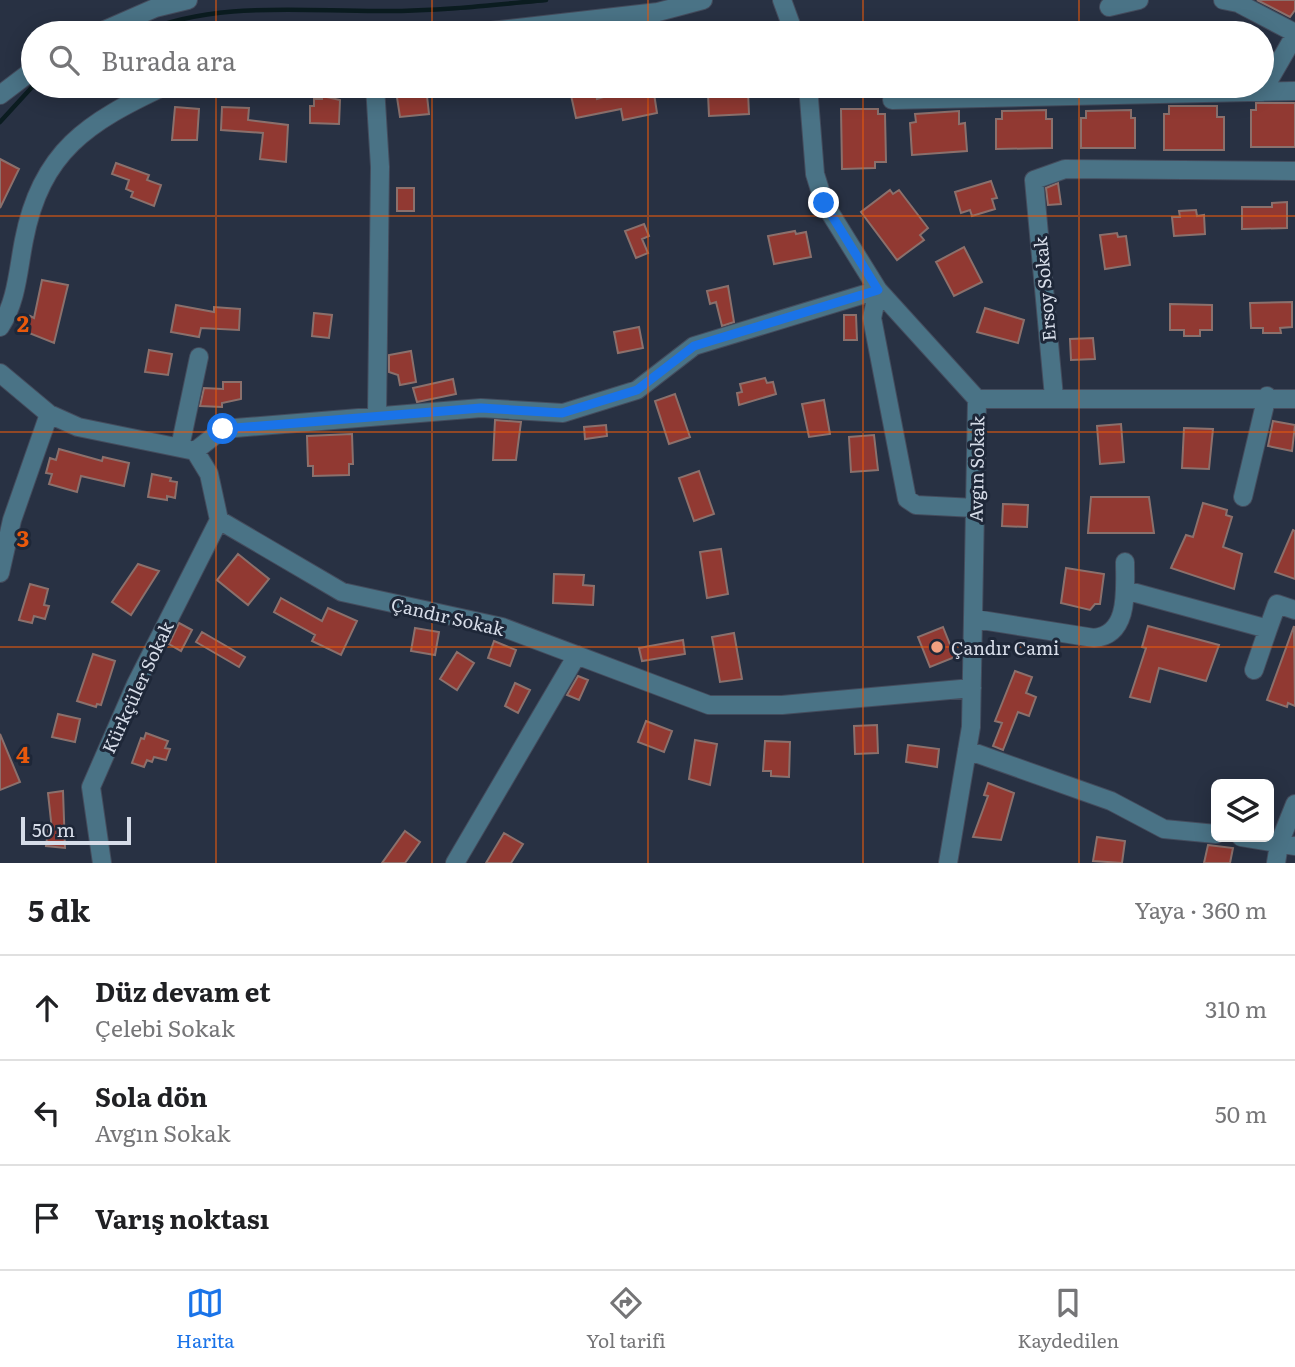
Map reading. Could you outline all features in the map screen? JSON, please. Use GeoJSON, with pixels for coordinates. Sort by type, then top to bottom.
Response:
{"type":"FeatureCollection","features":[{"type":"Feature","properties":{"kind":"street"},"geometry":{"type":"LineString","coordinates":[[125,21],[155,8],[188,0]]}},
{"type":"Feature","properties":{"kind":"street"},"geometry":{"type":"LineString","coordinates":[[580,21],[659,12],[703,0]]}},
{"type":"Feature","properties":{"kind":"street"},"geometry":{"type":"LineString","coordinates":[[782,0],[790,21]]}},
{"type":"Feature","properties":{"kind":"street"},"geometry":{"type":"LineString","coordinates":[[1109,7],[1139,0]]}},
{"type":"Feature","properties":{"kind":"street"},"geometry":{"type":"LineString","coordinates":[[1223,0],[1238,2],[1272,21]]}},
{"type":"Feature","properties":{"kind":"street"},"geometry":{"type":"LineString","coordinates":[[1274,22],[1295,34],[1274,71]]}},
{"type":"Feature","properties":{"kind":"street"},"geometry":{"type":"LineString","coordinates":[[0,95],[21,79]]}},
{"type":"Feature","properties":{"kind":"street"},"geometry":{"type":"LineString","coordinates":[[1274,92],[1295,91]]}},
{"type":"Feature","properties":{"kind":"street"},"geometry":{"type":"LineString","coordinates":[[0,327],[11,310],[25,233],[40,187],[58,154],[89,127],[143,98]]}},
{"type":"Feature","properties":{"kind":"street"},"geometry":{"type":"LineString","coordinates":[[376,98],[380,167],[377,416]]}},
{"type":"Feature","properties":{"kind":"street","name":"Avgın Sokak"},"geometry":{"type":"LineString","coordinates":[[809,98],[814,174],[824,203],[878,290],[977,399],[972,688],[967,750],[948,863]]}},
{"type":"Feature","properties":{"kind":"street"},"geometry":{"type":"LineString","coordinates":[[892,100],[984,98]]}},
{"type":"Feature","properties":{"kind":"street","name":"Ersoy Sokak"},"geometry":{"type":"LineString","coordinates":[[1054,397],[1034,180],[1065,169],[1295,171]]}},
{"type":"Feature","properties":{"kind":"street"},"geometry":{"type":"LineString","coordinates":[[188,449],[223,429],[481,408],[562,413],[637,390],[694,346],[878,290],[872,318],[907,499],[916,505],[975,508]]}},
{"type":"Feature","properties":{"kind":"street"},"geometry":{"type":"LineString","coordinates":[[188,449],[199,356]]}},
{"type":"Feature","properties":{"kind":"street"},"geometry":{"type":"LineString","coordinates":[[0,373],[50,414],[78,427],[188,449],[209,474],[219,520]]}},
{"type":"Feature","properties":{"kind":"street"},"geometry":{"type":"LineString","coordinates":[[1243,496],[1268,396]]}},
{"type":"Feature","properties":{"kind":"street"},"geometry":{"type":"LineString","coordinates":[[977,399],[1295,398]]}},
{"type":"Feature","properties":{"kind":"street"},"geometry":{"type":"LineString","coordinates":[[0,573],[12,520],[50,414]]}},
{"type":"Feature","properties":{"kind":"street","name":"Çandır Sokak"},"geometry":{"type":"LineString","coordinates":[[219,520],[342,592],[502,627],[709,705],[782,705],[972,688]]}},
{"type":"Feature","properties":{"kind":"street","name":"Kürkçüler Sokak"},"geometry":{"type":"LineString","coordinates":[[102,863],[91,787],[135,684],[219,520]]}},
{"type":"Feature","properties":{"kind":"street"},"geometry":{"type":"LineString","coordinates":[[975,618],[1094,638],[1108,637],[1116,628],[1125,590],[1125,562]]}},
{"type":"Feature","properties":{"kind":"street"},"geometry":{"type":"LineString","coordinates":[[1125,590],[1268,629]]}},
{"type":"Feature","properties":{"kind":"street"},"geometry":{"type":"LineString","coordinates":[[1254,670],[1277,604],[1295,610]]}},
{"type":"Feature","properties":{"kind":"street"},"geometry":{"type":"LineString","coordinates":[[455,863],[577,655]]}},
{"type":"Feature","properties":{"kind":"street"},"geometry":{"type":"LineString","coordinates":[[967,750],[1111,801],[1164,829],[1211,834]]}},
{"type":"Feature","properties":{"kind":"street"},"geometry":{"type":"LineString","coordinates":[[1276,863],[1287,845],[1295,804]]}},
{"type":"Feature","properties":{"kind":"street"},"geometry":{"type":"LineString","coordinates":[[1270,842],[1287,845]]}},
{"type":"Feature","properties":{"kind":"building"},"geometry":{"type":"Polygon","coordinates":[[[1257,0],[1295,0],[1295,10],[1290,17],[1257,0]]]}},
{"type":"Feature","properties":{"kind":"building"},"geometry":{"type":"Polygon","coordinates":[[[397,98],[427,98],[429,114],[400,117],[397,98]]]}},
{"type":"Feature","properties":{"kind":"building"},"geometry":{"type":"Polygon","coordinates":[[[572,98],[655,98],[657,113],[623,120],[621,109],[576,118],[572,98]]]}},
{"type":"Feature","properties":{"kind":"building"},"geometry":{"type":"Polygon","coordinates":[[[708,98],[748,98],[749,114],[709,116],[708,98]]]}},
{"type":"Feature","properties":{"kind":"building"},"geometry":{"type":"Polygon","coordinates":[[[314,99],[340,100],[339,124],[310,123],[310,106],[314,106],[314,99]]]}},
{"type":"Feature","properties":{"kind":"building"},"geometry":{"type":"Polygon","coordinates":[[[1256,103],[1295,103],[1295,147],[1251,147],[1251,110],[1256,110],[1256,103]]]}},
{"type":"Feature","properties":{"kind":"building"},"geometry":{"type":"Polygon","coordinates":[[[1169,106],[1217,106],[1217,117],[1224,117],[1224,150],[1164,150],[1164,114],[1169,114],[1169,106]]]}},
{"type":"Feature","properties":{"kind":"building"},"geometry":{"type":"Polygon","coordinates":[[[175,107],[199,109],[197,140],[172,140],[175,107]]]}},
{"type":"Feature","properties":{"kind":"building"},"geometry":{"type":"Polygon","coordinates":[[[222,107],[249,108],[248,120],[288,125],[286,162],[260,159],[263,133],[221,130],[222,107]]]}},
{"type":"Feature","properties":{"kind":"building"},"geometry":{"type":"Polygon","coordinates":[[[841,109],[878,109],[878,114],[885,114],[886,162],[875,162],[875,168],[842,169],[841,109]]]}},
{"type":"Feature","properties":{"kind":"building"},"geometry":{"type":"Polygon","coordinates":[[[1046,110],[1046,119],[1052,119],[1052,148],[996,149],[996,119],[1002,119],[1002,111],[1046,110]]]}},
{"type":"Feature","properties":{"kind":"building"},"geometry":{"type":"Polygon","coordinates":[[[1131,110],[1131,118],[1135,118],[1135,148],[1081,148],[1081,118],[1086,118],[1086,111],[1131,110]]]}},
{"type":"Feature","properties":{"kind":"building"},"geometry":{"type":"Polygon","coordinates":[[[959,111],[959,124],[965,123],[967,151],[912,155],[910,123],[916,122],[915,114],[959,111]]]}},
{"type":"Feature","properties":{"kind":"building"},"geometry":{"type":"Polygon","coordinates":[[[0,159],[19,169],[0,208],[0,159]]]}},
{"type":"Feature","properties":{"kind":"building"},"geometry":{"type":"Polygon","coordinates":[[[116,163],[149,175],[147,180],[161,185],[154,206],[131,197],[133,192],[126,189],[129,180],[112,174],[116,163]]]}},
{"type":"Feature","properties":{"kind":"building"},"geometry":{"type":"Polygon","coordinates":[[[991,181],[997,198],[992,199],[995,209],[972,216],[970,210],[961,213],[955,192],[991,181]]]}},
{"type":"Feature","properties":{"kind":"building"},"geometry":{"type":"Polygon","coordinates":[[[1058,183],[1061,204],[1048,205],[1046,188],[1058,183]]]}},
{"type":"Feature","properties":{"kind":"building"},"geometry":{"type":"Polygon","coordinates":[[[397,188],[414,188],[414,211],[397,211],[397,188]]]}},
{"type":"Feature","properties":{"kind":"building"},"geometry":{"type":"Polygon","coordinates":[[[890,190],[893,194],[899,190],[928,228],[920,235],[924,240],[897,260],[861,212],[890,190]]]}},
{"type":"Feature","properties":{"kind":"building"},"geometry":{"type":"Polygon","coordinates":[[[1287,202],[1287,228],[1242,229],[1242,207],[1272,207],[1272,203],[1287,202]]]}},
{"type":"Feature","properties":{"kind":"building"},"geometry":{"type":"Polygon","coordinates":[[[1196,210],[1197,216],[1204,215],[1205,234],[1174,236],[1172,217],[1180,217],[1179,211],[1196,210]]]}},
{"type":"Feature","properties":{"kind":"building"},"geometry":{"type":"Polygon","coordinates":[[[644,224],[649,236],[642,239],[648,253],[636,258],[625,231],[644,224]]]}},
{"type":"Feature","properties":{"kind":"building"},"geometry":{"type":"Polygon","coordinates":[[[795,231],[796,234],[806,232],[811,257],[774,264],[768,236],[795,231]]]}},
{"type":"Feature","properties":{"kind":"building"},"geometry":{"type":"Polygon","coordinates":[[[1117,233],[1118,237],[1126,236],[1130,265],[1105,269],[1100,235],[1117,233]]]}},
{"type":"Feature","properties":{"kind":"building"},"geometry":{"type":"Polygon","coordinates":[[[964,247],[982,282],[954,296],[936,262],[964,247]]]}},
{"type":"Feature","properties":{"kind":"building"},"geometry":{"type":"Polygon","coordinates":[[[42,280],[68,285],[54,343],[24,331],[30,316],[34,318],[42,280]]]}},
{"type":"Feature","properties":{"kind":"building"},"geometry":{"type":"Polygon","coordinates":[[[728,286],[734,322],[722,326],[716,302],[710,304],[707,291],[728,286]]]}},
{"type":"Feature","properties":{"kind":"building"},"geometry":{"type":"Polygon","coordinates":[[[1292,302],[1292,327],[1280,328],[1281,333],[1263,333],[1263,328],[1251,328],[1250,303],[1292,302]]]}},
{"type":"Feature","properties":{"kind":"building"},"geometry":{"type":"Polygon","coordinates":[[[1170,304],[1212,305],[1212,330],[1200,330],[1200,336],[1184,336],[1184,330],[1170,330],[1170,304]]]}},
{"type":"Feature","properties":{"kind":"building"},"geometry":{"type":"Polygon","coordinates":[[[176,305],[214,312],[214,307],[240,309],[239,330],[201,328],[199,337],[171,332],[176,305]]]}},
{"type":"Feature","properties":{"kind":"building"},"geometry":{"type":"Polygon","coordinates":[[[985,308],[1024,320],[1018,343],[977,332],[985,308]]]}},
{"type":"Feature","properties":{"kind":"building"},"geometry":{"type":"Polygon","coordinates":[[[314,313],[332,315],[329,338],[312,336],[314,313]]]}},
{"type":"Feature","properties":{"kind":"building"},"geometry":{"type":"Polygon","coordinates":[[[844,315],[856,315],[857,340],[844,340],[844,315]]]}},
{"type":"Feature","properties":{"kind":"building"},"geometry":{"type":"Polygon","coordinates":[[[639,327],[643,348],[618,353],[614,332],[639,327]]]}},
{"type":"Feature","properties":{"kind":"building"},"geometry":{"type":"Polygon","coordinates":[[[1093,338],[1095,359],[1071,360],[1070,339],[1093,338]]]}},
{"type":"Feature","properties":{"kind":"building"},"geometry":{"type":"Polygon","coordinates":[[[149,350],[172,354],[168,375],[145,372],[149,350]]]}},
{"type":"Feature","properties":{"kind":"building"},"geometry":{"type":"Polygon","coordinates":[[[411,351],[416,382],[400,385],[398,375],[389,372],[389,355],[411,351]]]}},
{"type":"Feature","properties":{"kind":"building"},"geometry":{"type":"Polygon","coordinates":[[[765,378],[767,383],[773,382],[776,394],[739,405],[737,393],[742,392],[740,384],[765,378]]]}},
{"type":"Feature","properties":{"kind":"building"},"geometry":{"type":"Polygon","coordinates":[[[453,379],[456,394],[417,402],[413,388],[453,379]]]}},
{"type":"Feature","properties":{"kind":"building"},"geometry":{"type":"Polygon","coordinates":[[[223,382],[241,382],[241,399],[222,403],[222,407],[200,406],[204,388],[223,389],[223,382]]]}},
{"type":"Feature","properties":{"kind":"building"},"geometry":{"type":"Polygon","coordinates":[[[675,394],[690,437],[669,444],[655,401],[675,394]]]}},
{"type":"Feature","properties":{"kind":"building"},"geometry":{"type":"Polygon","coordinates":[[[824,400],[830,434],[809,437],[802,404],[824,400]]]}},
{"type":"Feature","properties":{"kind":"building"},"geometry":{"type":"Polygon","coordinates":[[[495,420],[521,422],[516,460],[493,460],[495,420]]]}},
{"type":"Feature","properties":{"kind":"building"},"geometry":{"type":"Polygon","coordinates":[[[1273,421],[1295,425],[1292,451],[1268,446],[1273,421]]]}},
{"type":"Feature","properties":{"kind":"building"},"geometry":{"type":"Polygon","coordinates":[[[1121,424],[1124,462],[1100,464],[1097,426],[1121,424]]]}},
{"type":"Feature","properties":{"kind":"building"},"geometry":{"type":"Polygon","coordinates":[[[606,425],[607,436],[585,439],[584,427],[606,425]]]}},
{"type":"Feature","properties":{"kind":"building"},"geometry":{"type":"Polygon","coordinates":[[[1184,428],[1213,429],[1209,469],[1182,468],[1184,428]]]}},
{"type":"Feature","properties":{"kind":"building"},"geometry":{"type":"Polygon","coordinates":[[[352,434],[353,464],[349,464],[349,475],[313,476],[313,466],[308,466],[307,436],[352,434]]]}},
{"type":"Feature","properties":{"kind":"building"},"geometry":{"type":"Polygon","coordinates":[[[874,435],[878,470],[851,472],[849,437],[874,435]]]}},
{"type":"Feature","properties":{"kind":"building"},"geometry":{"type":"Polygon","coordinates":[[[59,449],[102,461],[103,457],[129,463],[124,486],[81,476],[77,492],[49,484],[52,474],[46,473],[50,458],[56,460],[59,449]]]}},
{"type":"Feature","properties":{"kind":"building"},"geometry":{"type":"Polygon","coordinates":[[[699,471],[714,514],[694,521],[679,478],[699,471]]]}},
{"type":"Feature","properties":{"kind":"building"},"geometry":{"type":"Polygon","coordinates":[[[152,474],[177,482],[175,498],[167,496],[167,500],[148,497],[152,474]]]}},
{"type":"Feature","properties":{"kind":"building"},"geometry":{"type":"Polygon","coordinates":[[[1091,497],[1149,497],[1154,533],[1088,533],[1091,497]]]}},
{"type":"Feature","properties":{"kind":"building"},"geometry":{"type":"Polygon","coordinates":[[[1203,503],[1227,510],[1226,515],[1232,517],[1223,547],[1242,554],[1234,589],[1171,568],[1186,535],[1193,537],[1203,503]]]}},
{"type":"Feature","properties":{"kind":"building"},"geometry":{"type":"Polygon","coordinates":[[[1003,504],[1028,505],[1027,527],[1002,526],[1003,504]]]}},
{"type":"Feature","properties":{"kind":"building"},"geometry":{"type":"Polygon","coordinates":[[[1293,530],[1295,531],[1295,579],[1275,572],[1293,530]]]}},
{"type":"Feature","properties":{"kind":"building"},"geometry":{"type":"Polygon","coordinates":[[[721,549],[728,594],[707,598],[700,552],[721,549]]]}},
{"type":"Feature","properties":{"kind":"building"},"geometry":{"type":"Polygon","coordinates":[[[238,554],[269,579],[248,605],[217,580],[238,554]]]}},
{"type":"Feature","properties":{"kind":"building"},"geometry":{"type":"Polygon","coordinates":[[[138,564],[159,571],[131,615],[112,602],[138,564]]]}},
{"type":"Feature","properties":{"kind":"building"},"geometry":{"type":"Polygon","coordinates":[[[1066,568],[1104,574],[1100,604],[1095,604],[1090,610],[1061,603],[1066,568]]]}},
{"type":"Feature","properties":{"kind":"building"},"geometry":{"type":"Polygon","coordinates":[[[554,574],[584,575],[583,585],[594,586],[593,605],[553,603],[554,574]]]}},
{"type":"Feature","properties":{"kind":"building"},"geometry":{"type":"Polygon","coordinates":[[[30,584],[48,589],[44,605],[49,606],[45,619],[34,616],[32,623],[19,620],[30,584]]]}},
{"type":"Feature","properties":{"kind":"building"},"geometry":{"type":"Polygon","coordinates":[[[281,598],[322,621],[328,608],[357,621],[341,655],[312,641],[315,635],[274,612],[281,598]]]}},
{"type":"Feature","properties":{"kind":"building"},"geometry":{"type":"Polygon","coordinates":[[[179,623],[192,630],[181,651],[169,644],[179,623]]]}},
{"type":"Feature","properties":{"kind":"building"},"geometry":{"type":"Polygon","coordinates":[[[1148,626],[1219,645],[1206,681],[1159,668],[1150,702],[1130,697],[1146,648],[1142,647],[1148,626]]]}},
{"type":"Feature","properties":{"kind":"building"},"geometry":{"type":"Polygon","coordinates":[[[1294,626],[1295,706],[1288,703],[1287,707],[1267,700],[1294,626]]]}},
{"type":"Feature","properties":{"kind":"building","name":"Çandır Cami"},"geometry":{"type":"Polygon","coordinates":[[[943,627],[955,657],[930,667],[918,637],[943,627]]]}},
{"type":"Feature","properties":{"kind":"building"},"geometry":{"type":"Polygon","coordinates":[[[415,628],[439,632],[435,655],[411,651],[415,628]]]}},
{"type":"Feature","properties":{"kind":"building"},"geometry":{"type":"Polygon","coordinates":[[[202,632],[245,657],[239,667],[196,642],[202,632]]]}},
{"type":"Feature","properties":{"kind":"building"},"geometry":{"type":"Polygon","coordinates":[[[734,633],[742,679],[720,682],[712,637],[734,633]]]}},
{"type":"Feature","properties":{"kind":"building"},"geometry":{"type":"Polygon","coordinates":[[[683,640],[685,654],[642,661],[639,648],[683,640]]]}},
{"type":"Feature","properties":{"kind":"building"},"geometry":{"type":"Polygon","coordinates":[[[494,641],[516,650],[510,666],[488,658],[494,641]]]}},
{"type":"Feature","properties":{"kind":"building"},"geometry":{"type":"Polygon","coordinates":[[[457,652],[474,663],[457,690],[440,679],[457,652]]]}},
{"type":"Feature","properties":{"kind":"building"},"geometry":{"type":"Polygon","coordinates":[[[93,654],[115,661],[101,705],[97,704],[96,707],[77,701],[93,654]]]}},
{"type":"Feature","properties":{"kind":"building"},"geometry":{"type":"Polygon","coordinates":[[[1015,671],[1032,677],[1026,693],[1036,697],[1029,716],[1018,712],[1003,750],[993,746],[1002,723],[995,721],[1015,671]]]}},
{"type":"Feature","properties":{"kind":"building"},"geometry":{"type":"Polygon","coordinates":[[[578,676],[588,680],[579,700],[567,695],[578,676]]]}},
{"type":"Feature","properties":{"kind":"building"},"geometry":{"type":"Polygon","coordinates":[[[515,683],[530,690],[518,713],[505,706],[515,683]]]}},
{"type":"Feature","properties":{"kind":"building"},"geometry":{"type":"Polygon","coordinates":[[[58,714],[80,719],[75,742],[52,737],[58,714]]]}},
{"type":"Feature","properties":{"kind":"building"},"geometry":{"type":"Polygon","coordinates":[[[646,721],[672,731],[664,752],[638,742],[646,721]]]}},
{"type":"Feature","properties":{"kind":"building"},"geometry":{"type":"Polygon","coordinates":[[[877,725],[878,753],[855,754],[854,726],[877,725]]]}},
{"type":"Feature","properties":{"kind":"building"},"geometry":{"type":"Polygon","coordinates":[[[146,733],[168,741],[165,748],[170,749],[166,760],[154,757],[152,762],[147,760],[144,767],[132,763],[141,738],[144,739],[146,733]]]}},
{"type":"Feature","properties":{"kind":"building"},"geometry":{"type":"Polygon","coordinates":[[[0,734],[20,782],[0,790],[0,734]]]}},
{"type":"Feature","properties":{"kind":"building"},"geometry":{"type":"Polygon","coordinates":[[[695,740],[717,744],[710,785],[689,779],[695,740]]]}},
{"type":"Feature","properties":{"kind":"building"},"geometry":{"type":"Polygon","coordinates":[[[765,741],[790,742],[789,777],[771,776],[771,771],[763,771],[765,741]]]}},
{"type":"Feature","properties":{"kind":"building"},"geometry":{"type":"Polygon","coordinates":[[[908,745],[939,749],[937,767],[906,762],[908,745]]]}},
{"type":"Feature","properties":{"kind":"building"},"geometry":{"type":"Polygon","coordinates":[[[988,783],[1014,793],[1001,840],[973,837],[988,796],[984,795],[988,783]]]}},
{"type":"Feature","properties":{"kind":"building"},"geometry":{"type":"Polygon","coordinates":[[[63,791],[65,848],[46,846],[48,830],[52,830],[48,793],[63,791]]]}},
{"type":"Feature","properties":{"kind":"building"},"geometry":{"type":"Polygon","coordinates":[[[405,831],[420,842],[405,863],[382,863],[405,831]]]}},
{"type":"Feature","properties":{"kind":"building"},"geometry":{"type":"Polygon","coordinates":[[[504,833],[523,844],[511,863],[486,863],[504,833]]]}},
{"type":"Feature","properties":{"kind":"building"},"geometry":{"type":"Polygon","coordinates":[[[1097,837],[1125,841],[1122,863],[1093,861],[1097,837]]]}},
{"type":"Feature","properties":{"kind":"building"},"geometry":{"type":"Polygon","coordinates":[[[1208,845],[1233,848],[1230,863],[1204,863],[1208,845]]]}},
{"type":"Feature","properties":{"kind":"waterway"},"geometry":{"type":"LineString","coordinates":[[178,21],[199,16],[261,10],[406,11],[546,0]]}},
{"type":"Feature","properties":{"kind":"waterway"},"geometry":{"type":"LineString","coordinates":[[0,122],[22,98]]}},
{"type":"Feature","properties":{"kind":"place","name":"Çandır Cami"},"geometry":{"type":"Point","coordinates":[937,647]}},
{"type":"Feature","properties":{"kind":"route"},"geometry":{"type":"LineString","coordinates":[[223,429],[481,408],[562,413],[637,390],[694,346],[878,290],[824,203]]}}]}
